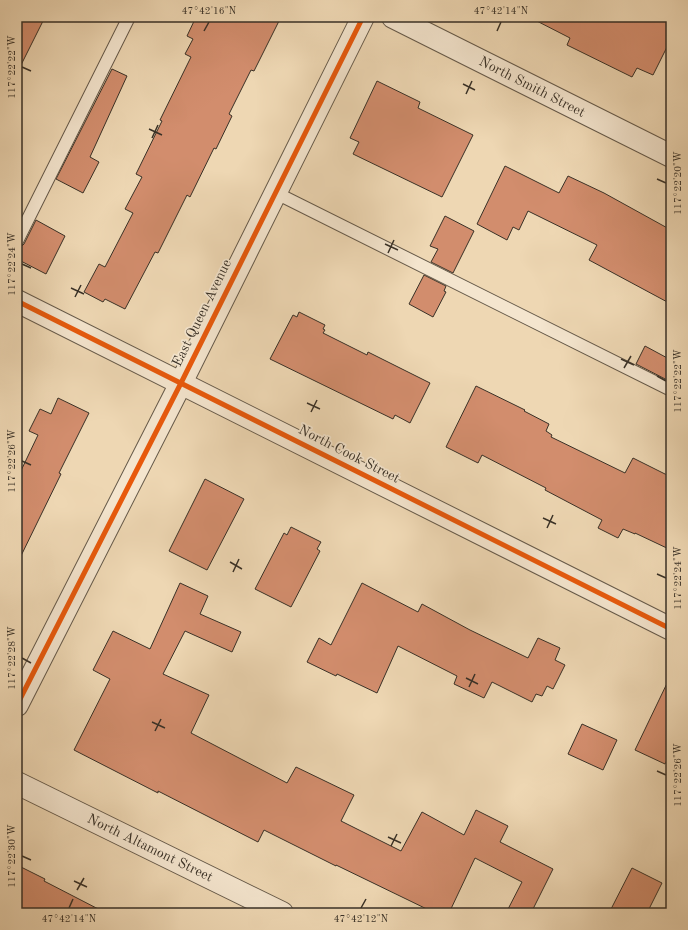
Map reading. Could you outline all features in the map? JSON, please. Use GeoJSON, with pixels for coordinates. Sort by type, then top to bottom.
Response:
{"type":"FeatureCollection","features":[{"type":"Feature","properties":{"kind":"street","name":"East Queen Avenue"},"geometry":{"type":"LineString","coordinates":[[17,705],[181,383],[363,17]]}},
{"type":"Feature","properties":{"kind":"street","name":"North Smith Street"},"geometry":{"type":"LineString","coordinates":[[393,17],[671,156]]}},
{"type":"Feature","properties":{"kind":"street","name":"North Cook Street"},"geometry":{"type":"LineString","coordinates":[[17,301],[671,629]]}},
{"type":"Feature","properties":{"kind":"street","name":"North Altamont Street"},"geometry":{"type":"LineString","coordinates":[[17,783],[282,913]]}},
{"type":"Feature","properties":{"kind":"lane"},"geometry":{"type":"LineString","coordinates":[[17,241],[129,17]]}},
{"type":"Feature","properties":{"kind":"lane"},"geometry":{"type":"LineString","coordinates":[[276,193],[671,390]]}},
{"type":"Feature","properties":{"kind":"building"},"geometry":{"type":"Polygon","coordinates":[[[17,17],[45,17],[17,73],[17,17]]]}},
{"type":"Feature","properties":{"kind":"building"},"geometry":{"type":"Polygon","coordinates":[[[196,17],[281,17],[254,71],[251,70],[229,114],[232,116],[216,149],[214,148],[190,197],[187,195],[158,253],[155,252],[125,309],[105,299],[103,302],[84,292],[99,264],[105,267],[133,213],[125,209],[142,177],[136,174],[162,121],[160,120],[191,57],[185,54],[193,39],[187,36],[196,17]]]}},
{"type":"Feature","properties":{"kind":"building"},"geometry":{"type":"Polygon","coordinates":[[[529,17],[671,17],[671,39],[653,75],[637,68],[632,77],[567,45],[570,38],[529,17]]]}},
{"type":"Feature","properties":{"kind":"building"},"geometry":{"type":"Polygon","coordinates":[[[112,69],[127,76],[90,157],[99,162],[83,193],[56,179],[112,69]]]}},
{"type":"Feature","properties":{"kind":"building"},"geometry":{"type":"Polygon","coordinates":[[[377,81],[420,102],[418,108],[473,135],[442,197],[353,154],[359,142],[350,138],[377,81]]]}},
{"type":"Feature","properties":{"kind":"building"},"geometry":{"type":"Polygon","coordinates":[[[505,166],[559,193],[568,176],[604,193],[671,230],[671,304],[589,260],[597,245],[528,211],[519,230],[513,227],[507,240],[477,224],[505,166]]]}},
{"type":"Feature","properties":{"kind":"building"},"geometry":{"type":"Polygon","coordinates":[[[17,211],[22,214],[17,224],[17,211]]]}},
{"type":"Feature","properties":{"kind":"building"},"geometry":{"type":"Polygon","coordinates":[[[445,216],[474,231],[453,273],[431,262],[438,249],[430,246],[445,216]]]}},
{"type":"Feature","properties":{"kind":"building"},"geometry":{"type":"Polygon","coordinates":[[[36,220],[65,236],[46,274],[17,259],[17,248],[24,244],[36,220]]]}},
{"type":"Feature","properties":{"kind":"building"},"geometry":{"type":"Polygon","coordinates":[[[424,275],[446,286],[444,291],[446,292],[433,317],[409,304],[424,275]]]}},
{"type":"Feature","properties":{"kind":"building"},"geometry":{"type":"Polygon","coordinates":[[[299,312],[325,325],[323,329],[325,330],[323,333],[367,355],[368,352],[430,383],[410,423],[395,415],[393,419],[270,359],[293,315],[297,317],[299,312]]]}},
{"type":"Feature","properties":{"kind":"building"},"geometry":{"type":"Polygon","coordinates":[[[645,346],[671,360],[671,382],[636,364],[645,346]]]}},
{"type":"Feature","properties":{"kind":"building"},"geometry":{"type":"Polygon","coordinates":[[[476,386],[525,410],[524,411],[549,424],[546,431],[552,435],[551,437],[625,473],[633,458],[671,477],[671,550],[623,529],[618,538],[598,528],[602,520],[545,490],[546,488],[482,455],[478,463],[446,447],[476,386]]]}},
{"type":"Feature","properties":{"kind":"building"},"geometry":{"type":"Polygon","coordinates":[[[58,398],[89,413],[59,473],[61,474],[17,564],[17,479],[38,435],[29,431],[40,409],[51,414],[58,398]]]}},
{"type":"Feature","properties":{"kind":"building"},"geometry":{"type":"Polygon","coordinates":[[[205,479],[244,499],[207,570],[169,551],[205,479]]]}},
{"type":"Feature","properties":{"kind":"building"},"geometry":{"type":"Polygon","coordinates":[[[291,527],[321,542],[317,549],[320,551],[291,607],[255,589],[284,533],[287,535],[291,527]]]}},
{"type":"Feature","properties":{"kind":"building"},"geometry":{"type":"Polygon","coordinates":[[[180,583],[208,596],[200,614],[241,632],[232,652],[185,631],[163,674],[209,695],[191,733],[287,783],[296,767],[354,795],[341,821],[401,851],[422,812],[464,835],[476,810],[508,826],[500,842],[553,869],[531,913],[506,913],[522,882],[475,858],[449,913],[435,913],[264,830],[258,842],[74,750],[110,679],[93,670],[113,631],[150,649],[180,583]]]}},
{"type":"Feature","properties":{"kind":"building"},"geometry":{"type":"Polygon","coordinates":[[[362,583],[418,612],[422,604],[470,630],[528,658],[538,638],[560,648],[555,660],[565,665],[553,689],[547,686],[542,696],[536,694],[532,702],[492,682],[484,698],[454,684],[457,676],[398,646],[377,693],[307,662],[319,638],[331,645],[362,583]]]}},
{"type":"Feature","properties":{"kind":"building"},"geometry":{"type":"Polygon","coordinates":[[[671,675],[671,752],[665,764],[635,750],[671,675]]]}},
{"type":"Feature","properties":{"kind":"building"},"geometry":{"type":"Polygon","coordinates":[[[582,724],[617,740],[603,770],[568,754],[582,724]]]}},
{"type":"Feature","properties":{"kind":"building"},"geometry":{"type":"Polygon","coordinates":[[[17,865],[45,879],[44,881],[106,913],[17,913],[17,865]]]}},
{"type":"Feature","properties":{"kind":"building"},"geometry":{"type":"Polygon","coordinates":[[[632,868],[662,883],[647,913],[609,913],[632,868]]]}},
{"type":"Feature","properties":{"kind":"cycle path"},"geometry":{"type":"LineString","coordinates":[[17,705],[181,383],[363,17]]}},
{"type":"Feature","properties":{"kind":"cycle path"},"geometry":{"type":"LineString","coordinates":[[17,301],[671,629]]}}]}
